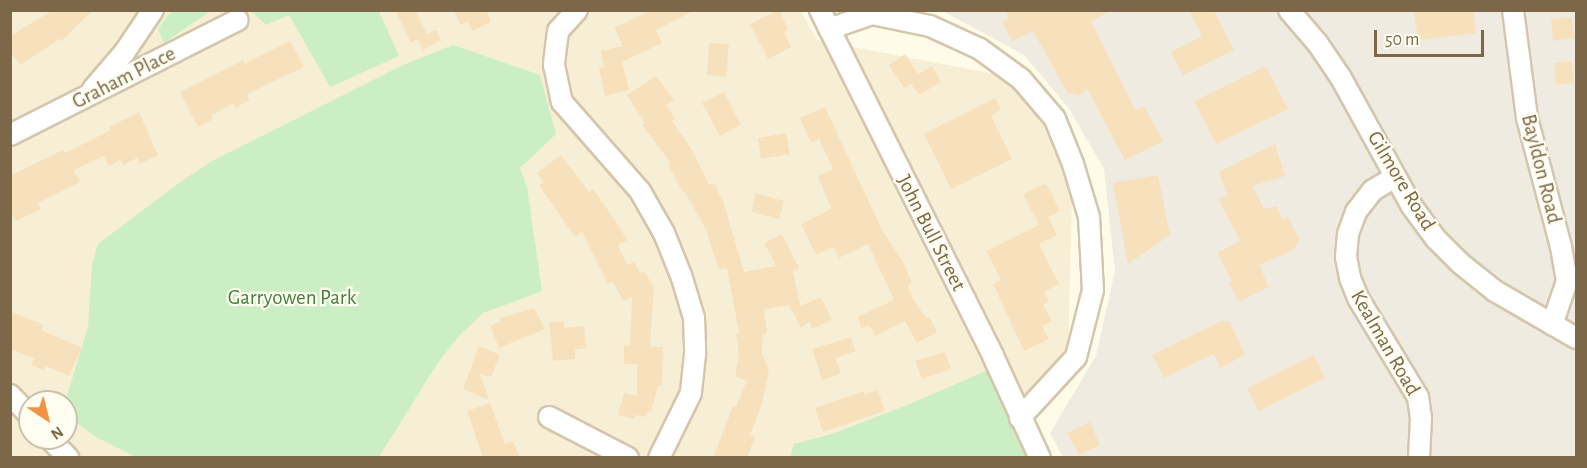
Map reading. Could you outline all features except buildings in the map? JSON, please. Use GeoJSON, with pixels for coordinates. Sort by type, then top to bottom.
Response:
{"type":"FeatureCollection","features":[{"type":"Feature","properties":{"kind":"street"},"geometry":{"type":"LineString","coordinates":[[577,10],[558,31],[554,65],[562,102],[640,191],[664,233],[682,278],[694,318],[695,354],[691,393],[659,458]]}},
{"type":"Feature","properties":{"kind":"street","name":"John Bull Street"},"geometry":{"type":"LineString","coordinates":[[820,10],[993,356],[1040,458]]}},
{"type":"Feature","properties":{"kind":"street","name":"Gilmore Road"},"geometry":{"type":"LineString","coordinates":[[1289,10],[1318,44],[1341,78],[1418,217],[1449,253],[1495,291],[1576,338]]}},
{"type":"Feature","properties":{"kind":"street","name":"Bayldon Road"},"geometry":{"type":"LineString","coordinates":[[1513,10],[1527,118],[1561,247],[1567,280],[1552,325]]}},
{"type":"Feature","properties":{"kind":"street"},"geometry":{"type":"LineString","coordinates":[[829,29],[872,14],[930,26],[988,55],[1021,79],[1055,119],[1073,164],[1089,217],[1093,290],[1077,357],[1020,418]]}},
{"type":"Feature","properties":{"kind":"street"},"geometry":{"type":"LineString","coordinates":[[150,16],[145,33],[151,64]]}},
{"type":"Feature","properties":{"kind":"street"},"geometry":{"type":"LineString","coordinates":[[78,101],[109,72],[150,16]]}},
{"type":"Feature","properties":{"kind":"street","name":"Graham Place"},"geometry":{"type":"LineString","coordinates":[[10,135],[238,20]]}},
{"type":"Feature","properties":{"kind":"street","name":"Kealman Road"},"geometry":{"type":"LineString","coordinates":[[1395,177],[1373,190],[1356,212],[1348,234],[1346,258],[1350,278],[1358,298],[1418,397],[1421,418],[1419,458]]}},
{"type":"Feature","properties":{"kind":"street"},"geometry":{"type":"LineString","coordinates":[[549,417],[628,458]]}},
{"type":"Feature","properties":{"kind":"shaded area"},"geometry":{"type":"Polygon","coordinates":[[[10,11],[801,11],[817,40],[1021,79],[1073,164],[1068,349],[1015,439],[1024,457],[11,457],[10,11]]]}},
{"type":"Feature","properties":{"kind":"shaded area"},"geometry":{"type":"Polygon","coordinates":[[[943,11],[1576,11],[1576,457],[1063,457],[1050,433],[1096,356],[1115,271],[1104,169],[1068,107],[1024,55],[943,11]]]}},
{"type":"Feature","properties":{"kind":"green space"},"geometry":{"type":"Polygon","coordinates":[[[171,11],[210,11],[164,43],[158,29],[171,11]]]}},
{"type":"Feature","properties":{"kind":"green space"},"geometry":{"type":"Polygon","coordinates":[[[251,11],[379,11],[399,56],[330,87],[289,15],[266,25],[251,11]]]}},
{"type":"Feature","properties":{"kind":"green space","name":"Garryowen Park"},"geometry":{"type":"Polygon","coordinates":[[[453,45],[540,75],[556,134],[520,168],[527,187],[542,291],[483,313],[458,337],[437,364],[379,457],[136,457],[96,437],[78,424],[78,390],[69,390],[88,327],[92,265],[98,244],[212,161],[401,66],[453,45]]]}},
{"type":"Feature","properties":{"kind":"green space"},"geometry":{"type":"Polygon","coordinates":[[[993,368],[1028,457],[790,458],[794,444],[832,434],[993,368]]]}}]}
